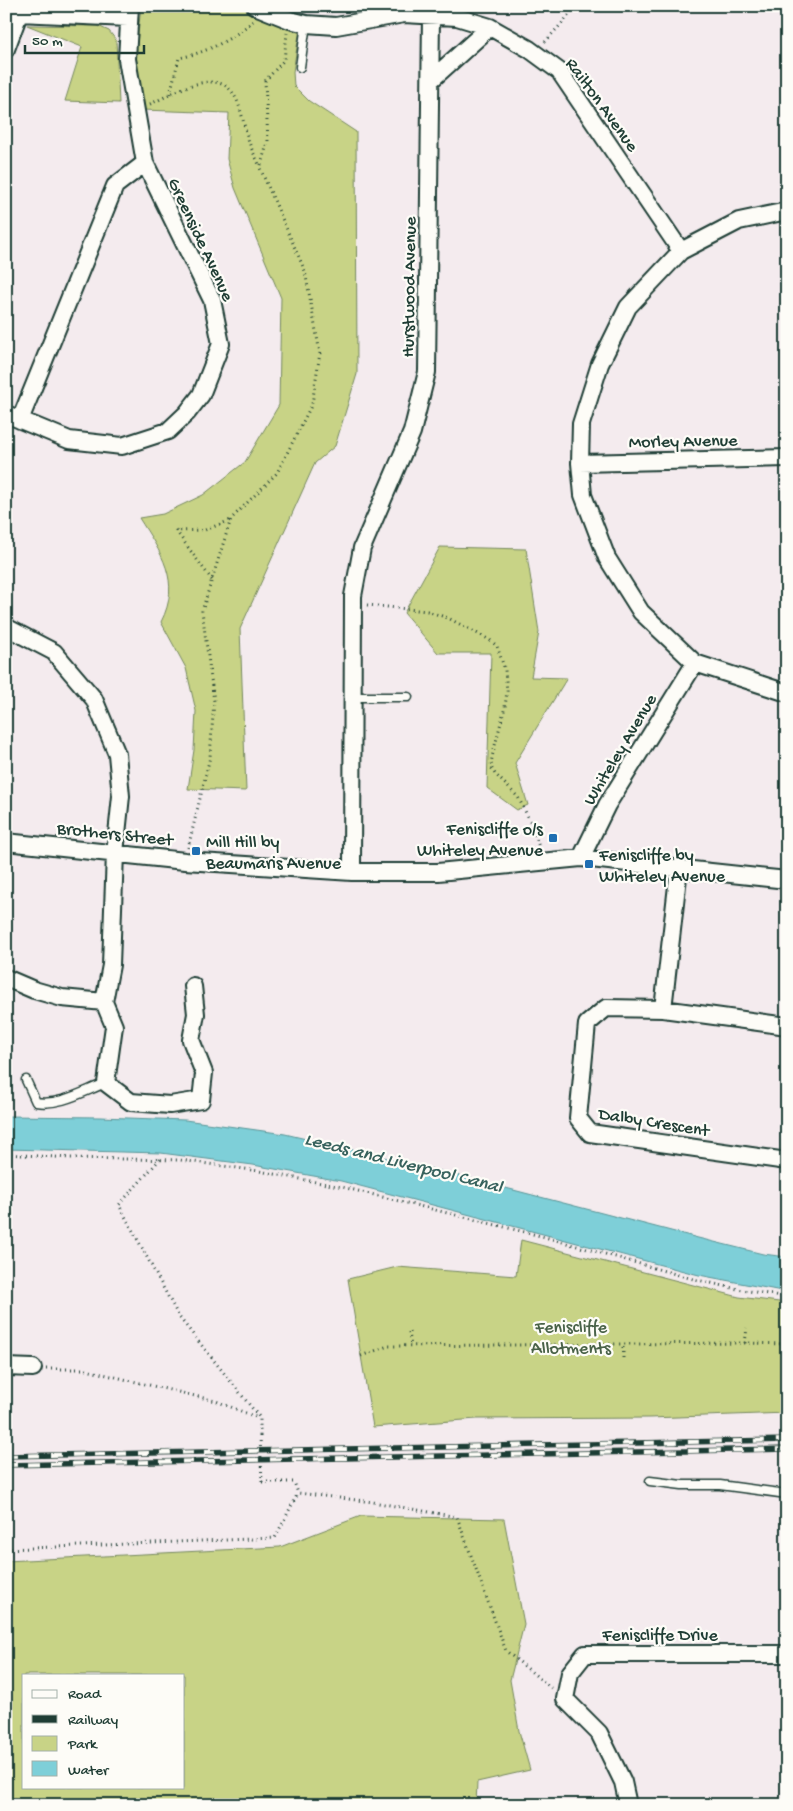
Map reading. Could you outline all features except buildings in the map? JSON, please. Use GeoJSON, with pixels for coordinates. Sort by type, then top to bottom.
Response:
{"type":"FeatureCollection","features":[{"type":"Feature","properties":{"kind":"street"},"geometry":{"type":"LineString","coordinates":[[6,49],[20,10],[129,12]]}},
{"type":"Feature","properties":{"kind":"street","name":"Railton Avenue"},"geometry":{"type":"LineString","coordinates":[[257,10],[306,24],[336,26],[404,14],[457,17],[490,27],[534,53],[559,71],[681,251]]}},
{"type":"Feature","properties":{"kind":"street","name":"Greenside Avenue"},"geometry":{"type":"LineString","coordinates":[[129,12],[126,59],[145,163],[212,300],[221,344],[201,395],[187,413],[168,431],[122,446],[68,440],[13,417],[116,186],[145,163]]}},
{"type":"Feature","properties":{"kind":"street","name":"Hurstwood Avenue"},"geometry":{"type":"LineString","coordinates":[[352,872],[353,596],[362,548],[412,432],[427,372],[431,15]]}},
{"type":"Feature","properties":{"kind":"street"},"geometry":{"type":"LineString","coordinates":[[431,80],[490,27]]}},
{"type":"Feature","properties":{"kind":"street"},"geometry":{"type":"LineString","coordinates":[[787,211],[739,221],[681,251],[628,307],[600,364],[581,424],[580,463],[583,496],[607,558],[641,612],[696,663],[787,693]]}},
{"type":"Feature","properties":{"kind":"street","name":"Morley Avenue"},"geometry":{"type":"LineString","coordinates":[[580,463],[787,458]]}},
{"type":"Feature","properties":{"kind":"street"},"geometry":{"type":"LineString","coordinates":[[6,627],[54,652],[94,699],[118,754],[121,796],[115,853],[111,965],[104,1002],[114,1026],[106,1083],[131,1102],[170,1105],[201,1100],[204,1073],[191,1040],[196,1014],[194,986]]}},
{"type":"Feature","properties":{"kind":"street","name":"Whiteley Avenue"},"geometry":{"type":"LineString","coordinates":[[581,858],[607,806],[696,663]]}},
{"type":"Feature","properties":{"kind":"street","name":"Brothers Street"},"geometry":{"type":"LineString","coordinates":[[6,842],[185,861],[352,872],[438,872],[581,858],[787,880]]}},
{"type":"Feature","properties":{"kind":"street"},"geometry":{"type":"LineString","coordinates":[[664,1009],[679,868]]}},
{"type":"Feature","properties":{"kind":"street"},"geometry":{"type":"LineString","coordinates":[[6,978],[34,990],[62,998],[104,1002]]}},
{"type":"Feature","properties":{"kind":"street","name":"Dalby Crescent"},"geometry":{"type":"LineString","coordinates":[[787,1026],[664,1009],[606,1008],[587,1024],[578,1118],[590,1133],[787,1162]]}},
{"type":"Feature","properties":{"kind":"street"},"geometry":{"type":"LineString","coordinates":[[6,1368],[33,1368]]}},
{"type":"Feature","properties":{"kind":"street","name":"Feniscliffe Drive"},"geometry":{"type":"LineString","coordinates":[[565,1699],[570,1673],[585,1654],[787,1654]]}},
{"type":"Feature","properties":{"kind":"street"},"geometry":{"type":"LineString","coordinates":[[565,1699],[599,1733],[623,1782],[628,1805]]}},
{"type":"Feature","properties":{"kind":"lane"},"geometry":{"type":"LineString","coordinates":[[300,67],[306,24]]}},
{"type":"Feature","properties":{"kind":"lane"},"geometry":{"type":"LineString","coordinates":[[352,697],[408,697]]}},
{"type":"Feature","properties":{"kind":"lane"},"geometry":{"type":"LineString","coordinates":[[26,1080],[36,1102],[44,1103],[57,1102],[106,1083]]}},
{"type":"Feature","properties":{"kind":"lane"},"geometry":{"type":"LineString","coordinates":[[650,1481],[682,1485],[720,1485],[787,1494]]}},
{"type":"Feature","properties":{"kind":"path"},"geometry":{"type":"LineString","coordinates":[[534,53],[572,12],[612,6]]}},
{"type":"Feature","properties":{"kind":"path"},"geometry":{"type":"LineString","coordinates":[[170,95],[179,58],[211,50],[239,32],[257,10]]}},
{"type":"Feature","properties":{"kind":"path"},"geometry":{"type":"LineString","coordinates":[[260,168],[268,141],[265,81],[284,60],[288,31]]}},
{"type":"Feature","properties":{"kind":"path"},"geometry":{"type":"LineString","coordinates":[[136,110],[190,85],[209,81],[221,83],[234,93],[242,112],[249,142],[305,272],[320,353],[312,404],[276,473],[231,519],[205,530],[176,531],[212,580]]}},
{"type":"Feature","properties":{"kind":"path"},"geometry":{"type":"LineString","coordinates":[[185,861],[210,757],[214,701],[202,611],[231,519]]}},
{"type":"Feature","properties":{"kind":"path"},"geometry":{"type":"LineString","coordinates":[[353,603],[427,611],[448,618],[490,640],[497,646],[505,670],[507,691],[491,767],[495,774],[518,797],[530,821],[544,862]]}},
{"type":"Feature","properties":{"kind":"path"},"geometry":{"type":"LineString","coordinates":[[6,1154],[70,1158],[161,1158],[259,1171],[342,1187],[545,1237],[693,1279],[742,1290],[787,1297]]}},
{"type":"Feature","properties":{"kind":"path"},"geometry":{"type":"LineString","coordinates":[[6,1549],[275,1538],[298,1493],[294,1482],[262,1482],[260,1418],[178,1317],[119,1205],[161,1158]]}},
{"type":"Feature","properties":{"kind":"path"},"geometry":{"type":"LineString","coordinates":[[746,1343],[747,1328]]}},
{"type":"Feature","properties":{"kind":"path"},"geometry":{"type":"LineString","coordinates":[[409,1332],[411,1346]]}},
{"type":"Feature","properties":{"kind":"path"},"geometry":{"type":"LineString","coordinates":[[623,1358],[624,1344]]}},
{"type":"Feature","properties":{"kind":"path"},"geometry":{"type":"LineString","coordinates":[[361,1356],[388,1346],[787,1344]]}},
{"type":"Feature","properties":{"kind":"path"},"geometry":{"type":"LineString","coordinates":[[33,1368],[82,1369],[216,1401],[260,1418]]}},
{"type":"Feature","properties":{"kind":"path"},"geometry":{"type":"LineString","coordinates":[[298,1493],[373,1502],[457,1517],[506,1650],[565,1699]]}},
{"type":"Feature","properties":{"kind":"green space"},"geometry":{"type":"Polygon","coordinates":[[[141,6],[241,6],[252,12],[300,28],[293,72],[294,86],[309,101],[356,132],[357,374],[335,446],[315,463],[240,629],[246,791],[188,789],[194,750],[196,711],[186,668],[161,622],[170,593],[166,568],[155,543],[139,518],[163,514],[203,495],[245,462],[279,405],[281,298],[235,188],[227,159],[229,113],[142,110],[136,54],[141,6]]]}},
{"type":"Feature","properties":{"kind":"green space"},"geometry":{"type":"Polygon","coordinates":[[[27,25],[98,26],[109,31],[116,40],[119,103],[65,101],[82,47],[27,25]]]}},
{"type":"Feature","properties":{"kind":"green space"},"geometry":{"type":"Polygon","coordinates":[[[440,547],[526,549],[539,632],[531,677],[567,678],[515,763],[528,805],[517,810],[487,788],[491,653],[438,653],[404,613],[440,547]]]}},
{"type":"Feature","properties":{"kind":"green space","name":"Feniscliffe Allotments"},"geometry":{"type":"Polygon","coordinates":[[[521,1240],[739,1297],[787,1303],[787,1413],[650,1418],[477,1419],[373,1427],[348,1279],[397,1267],[516,1276],[521,1240]]]}},
{"type":"Feature","properties":{"kind":"green space"},"geometry":{"type":"Polygon","coordinates":[[[361,1516],[504,1519],[524,1624],[510,1680],[519,1731],[530,1770],[477,1782],[476,1805],[6,1805],[6,1561],[280,1547],[361,1516]]]}},
{"type":"Feature","properties":{"kind":"water"},"geometry":{"type":"Polygon","coordinates":[[[6,1116],[185,1120],[285,1134],[417,1165],[763,1254],[787,1257],[787,1292],[699,1275],[341,1181],[253,1165],[161,1153],[6,1149],[6,1116]]]}},
{"type":"Feature","properties":{"kind":"railway"},"geometry":{"type":"LineString","coordinates":[[6,1456],[787,1440]]}},
{"type":"Feature","properties":{"kind":"railway"},"geometry":{"type":"LineString","coordinates":[[6,1465],[787,1449]]}},
{"type":"Feature","properties":{"kind":"place","name":"Feniscliffe o/s Whiteley Avenue"},"geometry":{"type":"Point","coordinates":[553,838]}},
{"type":"Feature","properties":{"kind":"place","name":"Mill Hill by Beaumaris Avenue"},"geometry":{"type":"Point","coordinates":[196,851]}},
{"type":"Feature","properties":{"kind":"place","name":"Feniscliffe by Whiteley Avenue"},"geometry":{"type":"Point","coordinates":[589,864]}},
{"type":"Feature","properties":{"kind":"water label","name":"Leeds and Liverpool Canal"},"geometry":{"type":"Point","coordinates":[404,1161]}}]}
